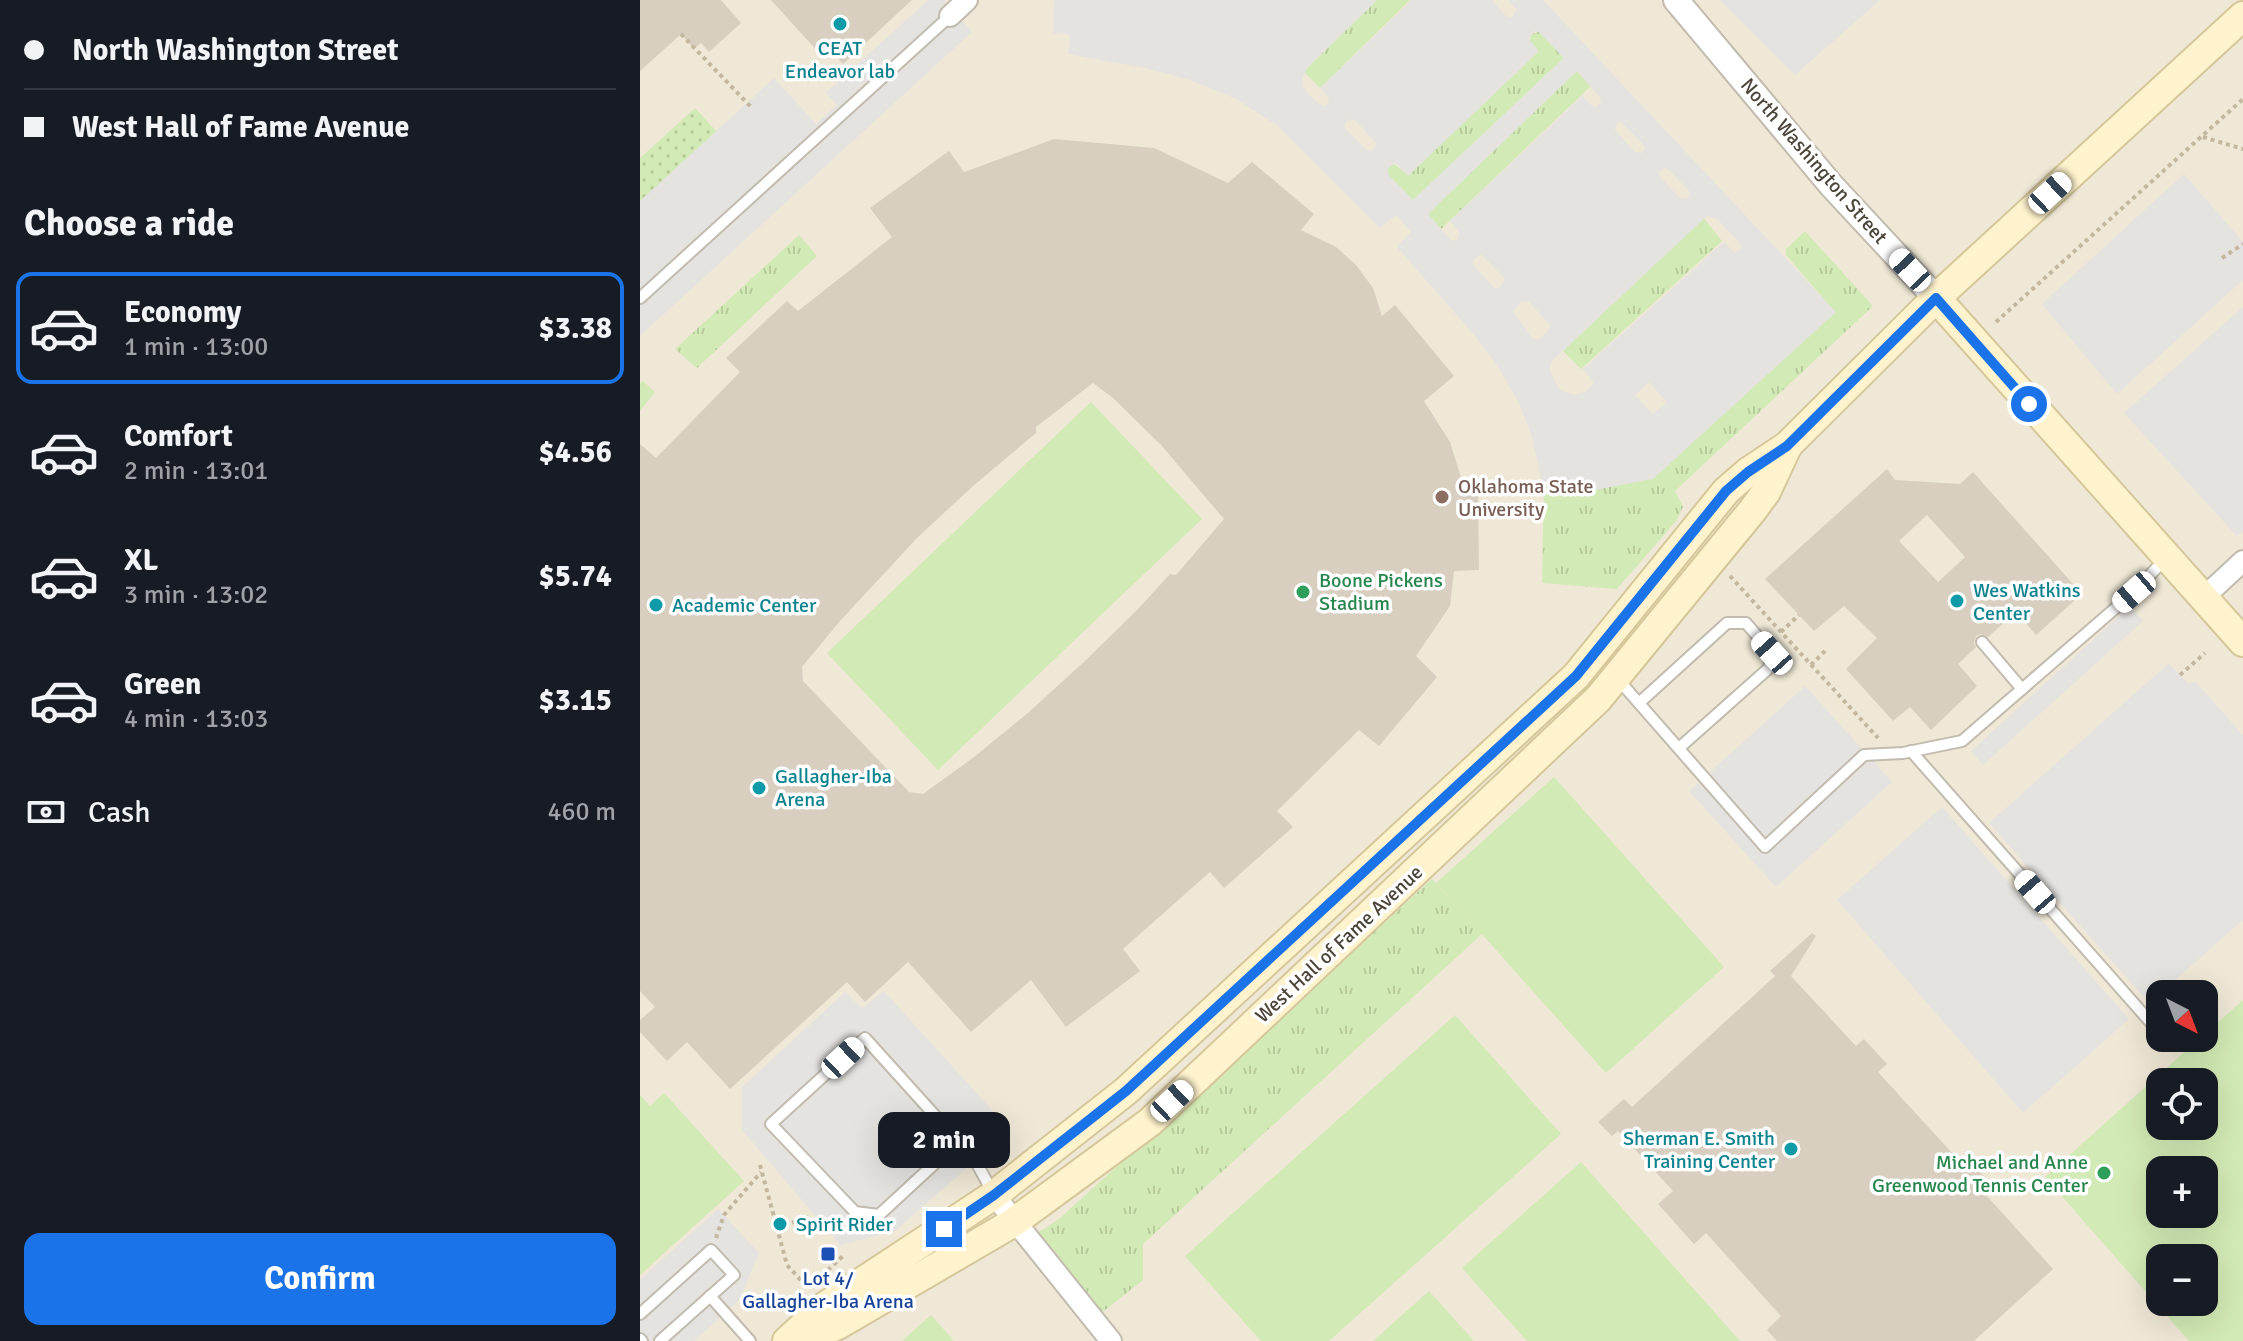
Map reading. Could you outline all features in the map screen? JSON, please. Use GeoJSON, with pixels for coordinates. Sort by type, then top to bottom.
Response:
{"type":"FeatureCollection","features":[{"type":"Feature","properties":{"kind":"main road","name":"West Hall of Fame Avenue"},"geometry":{"type":"LineString","coordinates":[[787,1341],[824,1307],[994,1195],[1126,1091],[1576,676],[1726,491],[1787,446],[1936,298],[2243,16]]}},
{"type":"Feature","properties":{"kind":"main road","name":"North Washington Street"},"geometry":{"type":"LineString","coordinates":[[1936,298],[2243,642]]}},
{"type":"Feature","properties":{"kind":"main road","name":"West Hall of Fame Avenue"},"geometry":{"type":"LineString","coordinates":[[801,1341],[838,1325],[1014,1222],[1150,1122],[1598,699],[1752,511],[1766,492],[1787,446]]}},
{"type":"Feature","properties":{"kind":"street"},"geometry":{"type":"LineString","coordinates":[[950,16],[967,0]]}},
{"type":"Feature","properties":{"kind":"street","name":"North Washington Street"},"geometry":{"type":"LineString","coordinates":[[1676,0],[1831,185],[1936,298]]}},
{"type":"Feature","properties":{"kind":"street"},"geometry":{"type":"LineString","coordinates":[[2203,598],[2243,561]]}},
{"type":"Feature","properties":{"kind":"street"},"geometry":{"type":"LineString","coordinates":[[994,1195],[1111,1341]]}},
{"type":"Feature","properties":{"kind":"lane"},"geometry":{"type":"LineString","coordinates":[[640,298],[950,16]]}},
{"type":"Feature","properties":{"kind":"lane"},"geometry":{"type":"LineString","coordinates":[[1616,677],[1765,847],[1864,755],[1892,754],[1962,741],[2134,592],[2166,558]]}},
{"type":"Feature","properties":{"kind":"lane"},"geometry":{"type":"LineString","coordinates":[[1639,703],[1727,623],[1746,623],[1772,653],[1769,668],[1679,748]]}},
{"type":"Feature","properties":{"kind":"lane"},"geometry":{"type":"LineString","coordinates":[[1982,642],[2022,689]]}},
{"type":"Feature","properties":{"kind":"lane"},"geometry":{"type":"LineString","coordinates":[[1911,751],[2146,1017]]}},
{"type":"Feature","properties":{"kind":"lane"},"geometry":{"type":"LineString","coordinates":[[958,1142],[879,1215],[855,1212],[771,1124],[865,1038],[975,1160],[994,1195]]}},
{"type":"Feature","properties":{"kind":"lane"},"geometry":{"type":"LineString","coordinates":[[640,1314],[711,1250],[734,1275],[660,1341]]}},
{"type":"Feature","properties":{"kind":"lane"},"geometry":{"type":"LineString","coordinates":[[710,1296],[750,1341]]}},
{"type":"Feature","properties":{"kind":"path"},"geometry":{"type":"LineString","coordinates":[[681,34],[751,107]]}},
{"type":"Feature","properties":{"kind":"path"},"geometry":{"type":"LineString","coordinates":[[1996,322],[2243,99]]}},
{"type":"Feature","properties":{"kind":"path"},"geometry":{"type":"LineString","coordinates":[[2203,137],[2243,149]]}},
{"type":"Feature","properties":{"kind":"path"},"geometry":{"type":"LineString","coordinates":[[2222,258],[2243,244]]}},
{"type":"Feature","properties":{"kind":"path"},"geometry":{"type":"LineString","coordinates":[[1726,571],[1892,754]]}},
{"type":"Feature","properties":{"kind":"path"},"geometry":{"type":"LineString","coordinates":[[1781,632],[1799,615]]}},
{"type":"Feature","properties":{"kind":"path"},"geometry":{"type":"LineString","coordinates":[[1811,665],[1825,651]]}},
{"type":"Feature","properties":{"kind":"path"},"geometry":{"type":"LineString","coordinates":[[2180,675],[2205,653]]}},
{"type":"Feature","properties":{"kind":"path"},"geometry":{"type":"LineString","coordinates":[[760,1165],[787,1265],[810,1290],[844,1255]]}},
{"type":"Feature","properties":{"kind":"path"},"geometry":{"type":"LineString","coordinates":[[711,1250],[724,1215],[761,1172]]}},
{"type":"Feature","properties":{"kind":"path"},"geometry":{"type":"LineString","coordinates":[[777,1228],[808,1217]]}},
{"type":"Feature","properties":{"kind":"shaded area","name":"Oklahoma State University"},"geometry":{"type":"Polygon","coordinates":[[[640,0],[2243,0],[2243,1341],[640,1341],[640,0]]]}},
{"type":"Feature","properties":{"kind":"shaded area"},"geometry":{"type":"Polygon","coordinates":[[[928,0],[944,0],[972,32],[640,336],[640,201],[774,78],[816,124],[837,105],[826,93],[928,0]]]}},
{"type":"Feature","properties":{"kind":"shaded area"},"geometry":{"type":"Polygon","coordinates":[[[1054,0],[1377,0],[1307,68],[1303,86],[1309,95],[1325,106],[1329,102],[1328,97],[1320,88],[1412,0],[1492,0],[1511,18],[1517,10],[1508,0],[1543,0],[1836,312],[1653,479],[1563,496],[1560,481],[1542,482],[1532,437],[1519,403],[1497,365],[1397,247],[1411,232],[1396,215],[1380,228],[1278,126],[1236,99],[1187,79],[1068,54],[1068,34],[1053,33],[1054,0]],[[1534,31],[1529,39],[1539,51],[1408,176],[1398,165],[1388,168],[1388,174],[1413,200],[1564,58],[1539,32],[1534,31]],[[1577,71],[1428,214],[1451,240],[1456,241],[1460,233],[1450,221],[1582,96],[1592,106],[1601,103],[1577,71]],[[1355,120],[1345,123],[1345,128],[1366,149],[1372,151],[1377,145],[1355,120]],[[1621,122],[1616,124],[1615,130],[1635,152],[1642,153],[1644,145],[1621,122]],[[1668,169],[1659,172],[1680,198],[1687,199],[1689,191],[1668,169]],[[1707,216],[1552,361],[1550,367],[1562,391],[1576,395],[1586,391],[1594,383],[1583,369],[1724,242],[1735,253],[1741,248],[1740,243],[1717,219],[1707,216]],[[1481,254],[1473,264],[1495,289],[1501,286],[1505,279],[1481,254]],[[1522,301],[1513,311],[1532,338],[1538,340],[1550,325],[1529,302],[1522,301]],[[1649,382],[1635,395],[1653,414],[1667,402],[1649,382]]]}},
{"type":"Feature","properties":{"kind":"shaded area"},"geometry":{"type":"Polygon","coordinates":[[[1720,0],[1880,0],[1795,75],[1720,0]]]}},
{"type":"Feature","properties":{"kind":"shaded area"},"geometry":{"type":"Polygon","coordinates":[[[2184,174],[2243,242],[2243,280],[2117,394],[2042,304],[2184,174]]]}},
{"type":"Feature","properties":{"kind":"shaded area"},"geometry":{"type":"Polygon","coordinates":[[[2243,307],[2243,531],[2237,536],[2124,413],[2243,307]]]}},
{"type":"Feature","properties":{"kind":"shaded area"},"geometry":{"type":"Polygon","coordinates":[[[2130,606],[2143,621],[1983,765],[1971,751],[2130,606]]]}},
{"type":"Feature","properties":{"kind":"shaded area"},"geometry":{"type":"Polygon","coordinates":[[[2169,663],[2188,684],[2195,681],[2243,735],[2243,920],[2175,980],[2146,980],[2146,1000],[1989,823],[2169,663]]]}},
{"type":"Feature","properties":{"kind":"shaded area"},"geometry":{"type":"Polygon","coordinates":[[[1805,686],[1892,782],[1776,887],[1689,791],[1805,686]]]}},
{"type":"Feature","properties":{"kind":"shaded area"},"geometry":{"type":"Polygon","coordinates":[[[1942,807],[2129,1019],[2023,1113],[1837,900],[1942,807]]]}},
{"type":"Feature","properties":{"kind":"shaded area"},"geometry":{"type":"Polygon","coordinates":[[[884,991],[1010,1130],[895,1231],[840,1245],[742,1130],[742,1087],[845,992],[862,1008],[884,991]]]}},
{"type":"Feature","properties":{"kind":"shaded area"},"geometry":{"type":"Polygon","coordinates":[[[718,1209],[759,1253],[739,1300],[694,1341],[640,1341],[640,1280],[718,1209]]]}},
{"type":"Feature","properties":{"kind":"green space"},"geometry":{"type":"Polygon","coordinates":[[[1377,0],[1410,0],[1320,88],[1305,73],[1307,68],[1377,0]]]}},
{"type":"Feature","properties":{"kind":"green space"},"geometry":{"type":"Polygon","coordinates":[[[1539,32],[1564,58],[1413,200],[1387,174],[1388,168],[1394,164],[1408,175],[1538,52],[1530,42],[1531,34],[1539,32]]]}},
{"type":"Feature","properties":{"kind":"green space"},"geometry":{"type":"Polygon","coordinates":[[[1577,71],[1591,86],[1441,229],[1427,214],[1577,71]]]}},
{"type":"Feature","properties":{"kind":"green space"},"geometry":{"type":"Polygon","coordinates":[[[695,108],[720,135],[640,208],[640,158],[695,108]]]}},
{"type":"Feature","properties":{"kind":"green space"},"geometry":{"type":"Polygon","coordinates":[[[1703,217],[1722,241],[1581,369],[1563,351],[1703,217]]]}},
{"type":"Feature","properties":{"kind":"green space"},"geometry":{"type":"Polygon","coordinates":[[[1805,231],[1873,306],[1675,491],[1683,507],[1677,520],[1617,589],[1542,583],[1544,484],[1556,480],[1564,496],[1836,313],[1786,255],[1786,249],[1805,231]]]}},
{"type":"Feature","properties":{"kind":"green space"},"geometry":{"type":"Polygon","coordinates":[[[799,235],[817,256],[697,368],[675,349],[799,235]]]}},
{"type":"Feature","properties":{"kind":"green space"},"geometry":{"type":"Polygon","coordinates":[[[643,381],[655,392],[640,411],[640,384],[643,381]]]}},
{"type":"Feature","properties":{"kind":"green space"},"geometry":{"type":"Polygon","coordinates":[[[1091,402],[1202,519],[938,770],[827,653],[1091,402]]]}},
{"type":"Feature","properties":{"kind":"green space"},"geometry":{"type":"Polygon","coordinates":[[[1554,777],[1724,967],[1606,1073],[1436,883],[1554,777]]]}},
{"type":"Feature","properties":{"kind":"green space"},"geometry":{"type":"Polygon","coordinates":[[[1432,879],[1482,934],[1143,1244],[1143,1280],[1094,1319],[1028,1239],[1059,1219],[1432,879]]]}},
{"type":"Feature","properties":{"kind":"green space","name":"Michael and Anne Greenwood Tennis Center"},"geometry":{"type":"Polygon","coordinates":[[[2243,1000],[2243,1341],[2189,1341],[2167,1316],[2218,1316],[2218,1244],[2146,1244],[2146,1292],[2045,1177],[2146,1086],[2146,1140],[2218,1140],[2218,1068],[2167,1068],[2184,1052],[2218,1052],[2218,1022],[2243,1000]]]}},
{"type":"Feature","properties":{"kind":"green space"},"geometry":{"type":"Polygon","coordinates":[[[1455,1015],[1561,1134],[1329,1341],[1261,1341],[1185,1256],[1455,1015]]]}},
{"type":"Feature","properties":{"kind":"green space"},"geometry":{"type":"Polygon","coordinates":[[[664,1093],[744,1181],[640,1275],[640,1095],[650,1106],[664,1093]]]}},
{"type":"Feature","properties":{"kind":"green space"},"geometry":{"type":"Polygon","coordinates":[[[1581,1162],[1740,1341],[1527,1341],[1462,1268],[1581,1162]]]}},
{"type":"Feature","properties":{"kind":"green space"},"geometry":{"type":"Polygon","coordinates":[[[1429,1291],[1474,1341],[1373,1341],[1429,1291]]]}},
{"type":"Feature","properties":{"kind":"green space"},"geometry":{"type":"Polygon","coordinates":[[[931,1315],[954,1341],[902,1341],[931,1315]]]}},
{"type":"Feature","properties":{"kind":"building"},"geometry":{"type":"Polygon","coordinates":[[[640,0],[721,0],[741,23],[709,52],[701,43],[694,49],[681,34],[640,71],[640,0]]]}},
{"type":"Feature","properties":{"kind":"building","name":"CEAT Endeavor lab"},"geometry":{"type":"Polygon","coordinates":[[[771,0],[912,0],[843,64],[829,48],[821,55],[771,0]]]}},
{"type":"Feature","properties":{"kind":"building","name":"Boone Pickens Stadium"},"geometry":{"type":"Polygon","coordinates":[[[1054,139],[1154,148],[1228,183],[1252,162],[1314,214],[1301,230],[1336,247],[1356,265],[1373,288],[1382,316],[1395,305],[1454,376],[1424,401],[1450,442],[1464,487],[1478,486],[1479,570],[1454,571],[1450,606],[1416,656],[1437,677],[1379,746],[1359,730],[1277,811],[1293,827],[1224,888],[1210,872],[1123,949],[1140,971],[1066,1027],[1031,980],[971,1032],[908,962],[865,1002],[847,982],[730,1089],[687,1042],[667,1061],[640,1032],[640,1020],[655,1007],[640,991],[640,444],[656,458],[740,372],[726,358],[787,301],[798,311],[892,237],[870,208],[949,151],[964,172],[1054,139]],[[1093,383],[1036,427],[1036,433],[917,538],[802,667],[803,681],[909,792],[923,794],[1029,712],[1086,660],[1170,574],[1176,575],[1224,519],[1161,445],[1093,383]]]}},
{"type":"Feature","properties":{"kind":"building","name":"Wes Watkins Center"},"geometry":{"type":"Polygon","coordinates":[[[1887,469],[1895,480],[1960,484],[1973,472],[2082,594],[2036,635],[2016,612],[1988,637],[1981,634],[1976,636],[1976,647],[1958,664],[1977,686],[1931,730],[1910,707],[1893,721],[1846,669],[1877,638],[1844,606],[1814,631],[1765,579],[1887,469]],[[1927,515],[1899,541],[1938,582],[1965,557],[1927,515]]]}},
{"type":"Feature","properties":{"kind":"building","name":"Sherman E. Smith Training Center"},"geometry":{"type":"Polygon","coordinates":[[[1812,933],[1816,936],[1791,976],[1856,1046],[1864,1039],[1887,1064],[1878,1072],[1964,1166],[1970,1161],[1985,1177],[1977,1185],[2053,1269],[1974,1341],[1777,1341],[1767,1330],[1781,1316],[1706,1233],[1694,1244],[1658,1204],[1673,1191],[1618,1131],[1612,1136],[1598,1122],[1624,1099],[1632,1107],[1775,976],[1770,971],[1812,933]]]}},
{"type":"Feature","properties":{"kind":"place","name":"CEAT Endeavor lab"},"geometry":{"type":"Point","coordinates":[840,24]}},
{"type":"Feature","properties":{"kind":"place","name":"Oklahoma State University"},"geometry":{"type":"Point","coordinates":[1442,497]}},
{"type":"Feature","properties":{"kind":"place","name":"Boone Pickens Stadium"},"geometry":{"type":"Point","coordinates":[1303,592]}},
{"type":"Feature","properties":{"kind":"place","name":"Wes Watkins Center"},"geometry":{"type":"Point","coordinates":[1957,601]}},
{"type":"Feature","properties":{"kind":"place","name":"Academic Center"},"geometry":{"type":"Point","coordinates":[656,605]}},
{"type":"Feature","properties":{"kind":"place","name":"Gallagher-Iba Arena"},"geometry":{"type":"Point","coordinates":[759,788]}},
{"type":"Feature","properties":{"kind":"place","name":"Sherman E. Smith Training Center"},"geometry":{"type":"Point","coordinates":[1791,1149]}},
{"type":"Feature","properties":{"kind":"place","name":"Michael and Anne Greenwood Tennis Center"},"geometry":{"type":"Point","coordinates":[2104,1173]}},
{"type":"Feature","properties":{"kind":"place","name":"Spirit Rider"},"geometry":{"type":"Point","coordinates":[780,1224]}},
{"type":"Feature","properties":{"kind":"place","name":"Lot 4/ Gallagher-Iba Arena"},"geometry":{"type":"Point","coordinates":[828,1254]}},
{"type":"Feature","properties":{"kind":"route"},"geometry":{"type":"LineString","coordinates":[[944,1229],[994,1195],[1126,1091],[1576,676],[1726,491],[1787,446],[1936,298],[2029,404]]}}]}
